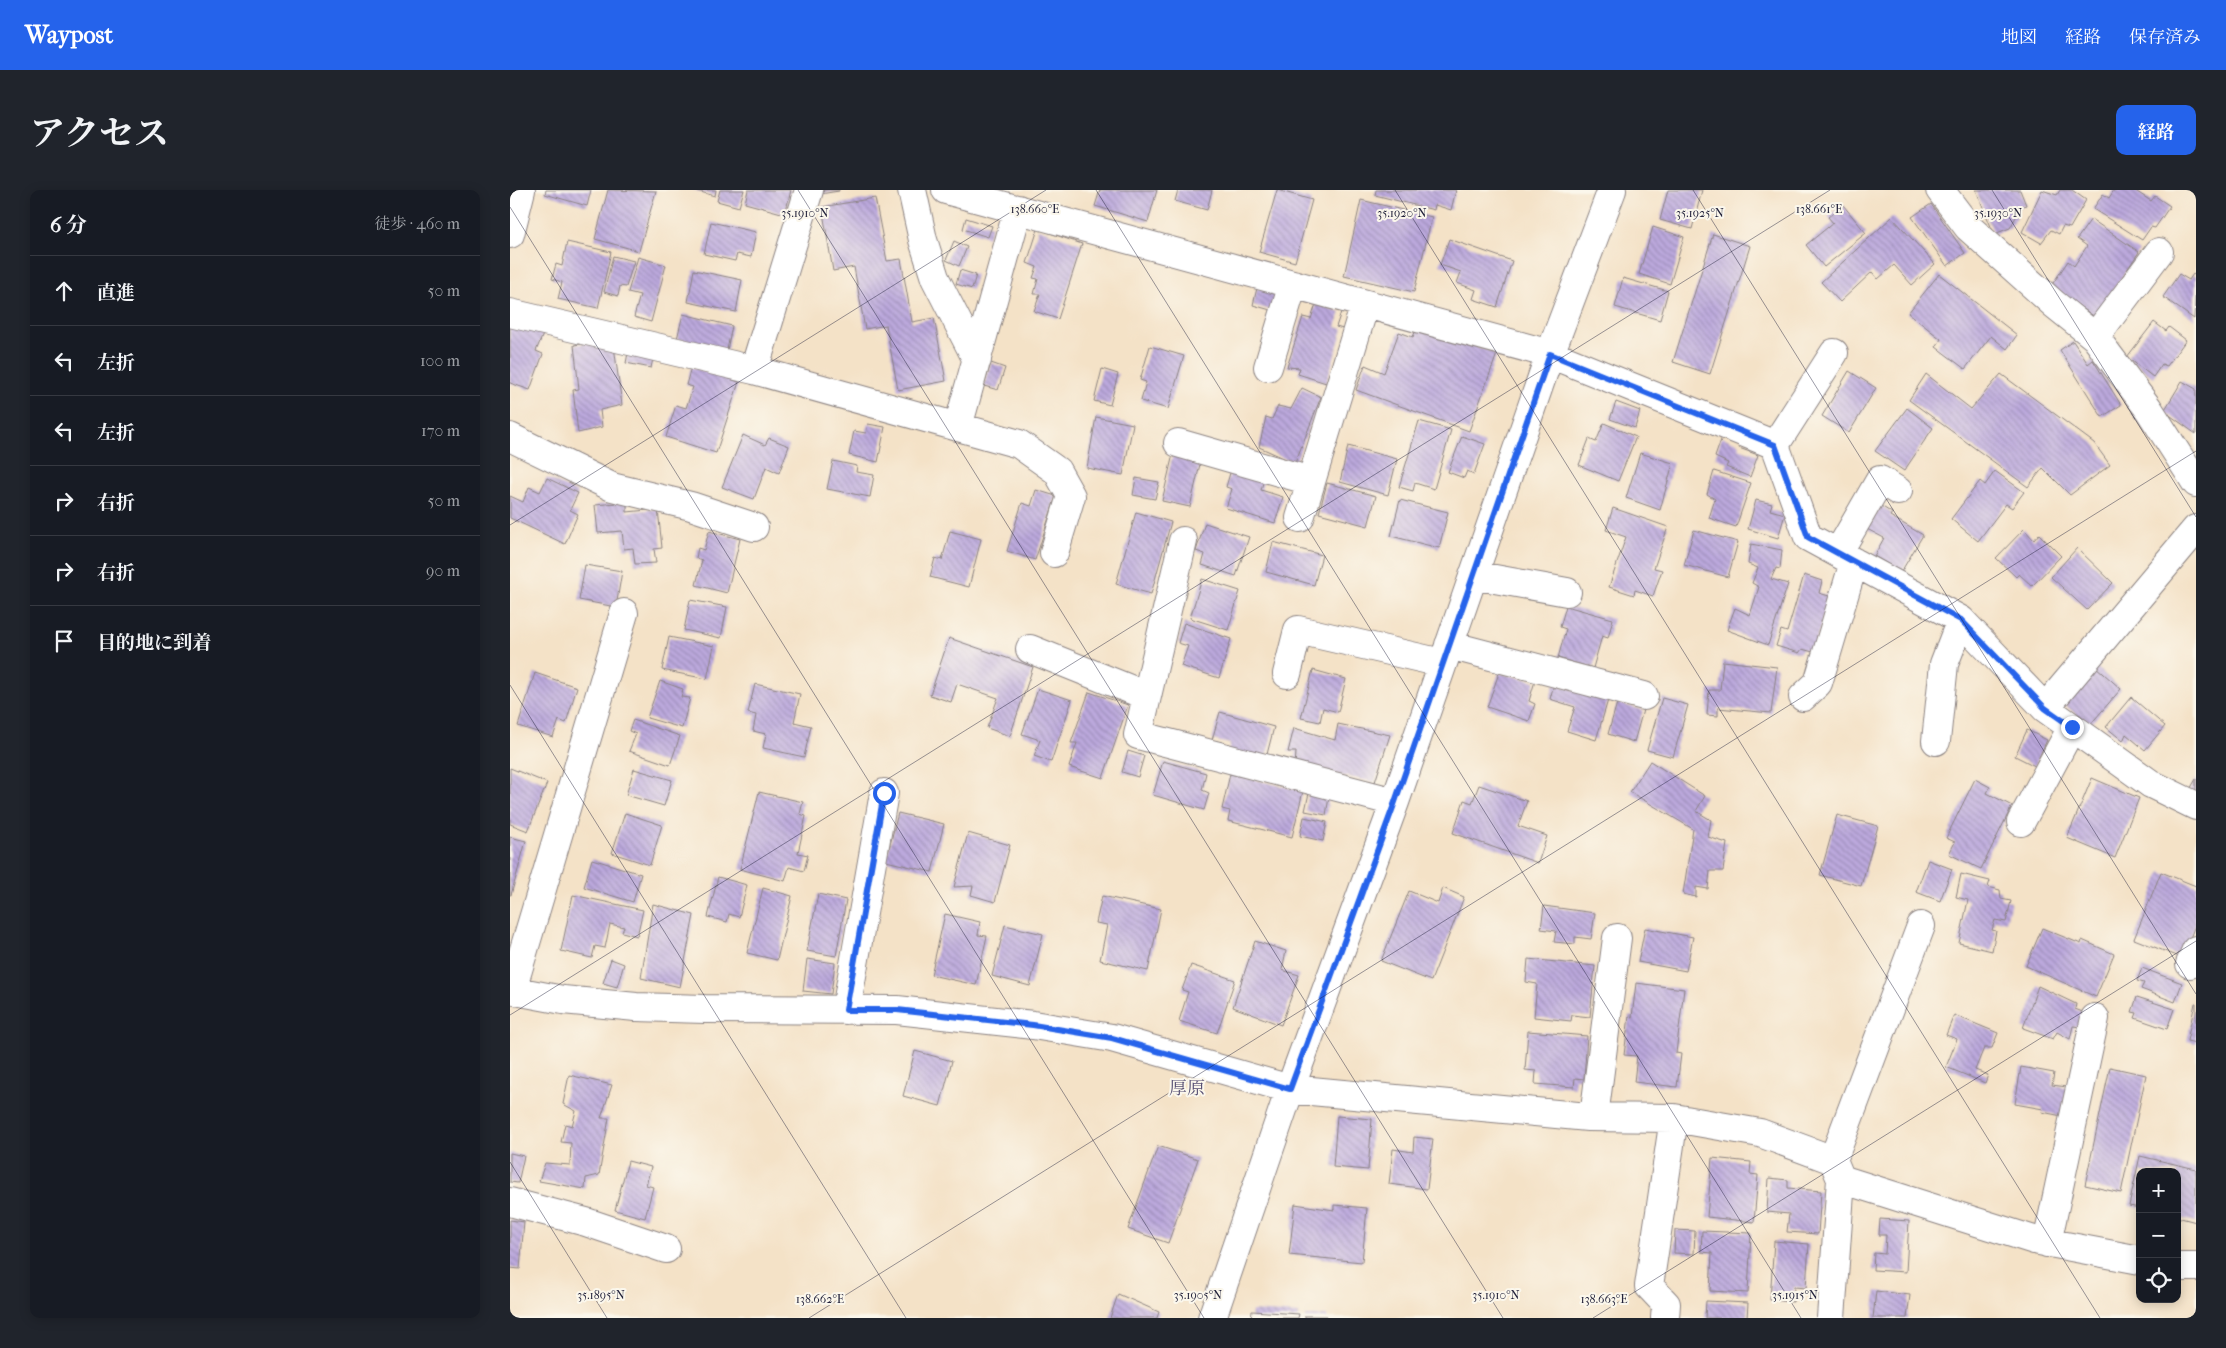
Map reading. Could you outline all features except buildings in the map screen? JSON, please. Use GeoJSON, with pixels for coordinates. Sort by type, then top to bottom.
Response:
{"type":"FeatureCollection","features":[{"type":"Feature","properties":{"kind":"street"},"geometry":{"type":"LineString","coordinates":[[510,234],[521,190]]}},
{"type":"Feature","properties":{"kind":"street"},"geometry":{"type":"LineString","coordinates":[[754,370],[809,190]]}},
{"type":"Feature","properties":{"kind":"street"},"geometry":{"type":"LineString","coordinates":[[912,190],[923,240],[935,278],[977,360]]}},
{"type":"Feature","properties":{"kind":"street"},"geometry":{"type":"LineString","coordinates":[[946,190],[1550,354],[1775,445],[1808,537],[1961,620],[2045,708],[2151,784],[2196,806]]}},
{"type":"Feature","properties":{"kind":"street"},"geometry":{"type":"LineString","coordinates":[[1212,1318],[1290,1089],[1395,802],[1550,354],[1612,190]]}},
{"type":"Feature","properties":{"kind":"street"},"geometry":{"type":"LineString","coordinates":[[1940,190],[1968,228],[2054,304],[2095,337],[2148,408],[2196,484]]}},
{"type":"Feature","properties":{"kind":"street"},"geometry":{"type":"LineString","coordinates":[[958,427],[1018,209]]}},
{"type":"Feature","properties":{"kind":"street"},"geometry":{"type":"LineString","coordinates":[[2095,337],[2159,252]]}},
{"type":"Feature","properties":{"kind":"street"},"geometry":{"type":"LineString","coordinates":[[1268,366],[1293,284]]}},
{"type":"Feature","properties":{"kind":"street"},"geometry":{"type":"LineString","coordinates":[[1300,518],[1365,304]]}},
{"type":"Feature","properties":{"kind":"street"},"geometry":{"type":"LineString","coordinates":[[510,313],[754,370],[1019,444],[1057,471],[1071,496],[1054,553]]}},
{"type":"Feature","properties":{"kind":"street"},"geometry":{"type":"LineString","coordinates":[[1775,445],[1834,353]]}},
{"type":"Feature","properties":{"kind":"street"},"geometry":{"type":"LineString","coordinates":[[510,437],[612,486],[691,506],[754,527]]}},
{"type":"Feature","properties":{"kind":"street"},"geometry":{"type":"LineString","coordinates":[[1178,443],[1312,481]]}},
{"type":"Feature","properties":{"kind":"street"},"geometry":{"type":"LineString","coordinates":[[1803,697],[1818,683],[1846,558],[1880,480],[1898,490]]}},
{"type":"Feature","properties":{"kind":"street"},"geometry":{"type":"LineString","coordinates":[[2045,708],[2196,529]]}},
{"type":"Feature","properties":{"kind":"street"},"geometry":{"type":"LineString","coordinates":[[1183,541],[1138,735],[1395,802]]}},
{"type":"Feature","properties":{"kind":"street"},"geometry":{"type":"LineString","coordinates":[[1473,576],[1566,592]]}},
{"type":"Feature","properties":{"kind":"street"},"geometry":{"type":"LineString","coordinates":[[624,613],[511,990],[563,1000],[636,1007],[897,1010],[1033,1025],[1112,1038],[1290,1089],[1594,1117],[1674,1118],[1760,1133],[1837,1170],[2047,1243],[2136,1259]]}},
{"type":"Feature","properties":{"kind":"street"},"geometry":{"type":"LineString","coordinates":[[1936,741],[1944,664],[1961,620]]}},
{"type":"Feature","properties":{"kind":"street"},"geometry":{"type":"LineString","coordinates":[[1287,674],[1298,630],[1446,654],[1644,696]]}},
{"type":"Feature","properties":{"kind":"street"},"geometry":{"type":"LineString","coordinates":[[1030,650],[1148,696]]}},
{"type":"Feature","properties":{"kind":"street"},"geometry":{"type":"LineString","coordinates":[[2021,822],[2072,727]]}},
{"type":"Feature","properties":{"kind":"street"},"geometry":{"type":"LineString","coordinates":[[846,1010],[884,793]]}},
{"type":"Feature","properties":{"kind":"street"},"geometry":{"type":"LineString","coordinates":[[1831,1318],[1837,1170],[1922,926]]}},
{"type":"Feature","properties":{"kind":"street"},"geometry":{"type":"LineString","coordinates":[[1594,1117],[1617,938]]}},
{"type":"Feature","properties":{"kind":"street"},"geometry":{"type":"LineString","coordinates":[[2047,1243],[2095,1018]]}},
{"type":"Feature","properties":{"kind":"street"},"geometry":{"type":"LineString","coordinates":[[1665,1318],[1666,1304],[1649,1286],[1674,1118]]}},
{"type":"Feature","properties":{"kind":"street"},"geometry":{"type":"LineString","coordinates":[[510,1202],[586,1222],[666,1249]]}},
{"type":"Feature","properties":{"kind":"street"},"geometry":{"type":"LineString","coordinates":[[2181,1267],[2196,1267]]}},
{"type":"Feature","properties":{"kind":"district","name":"厚原"},"geometry":{"type":"Point","coordinates":[1187,1088]}},
{"type":"Feature","properties":{"kind":"route"},"geometry":{"type":"LineString","coordinates":[[884,793],[846,1010],[897,1010],[1033,1025],[1112,1038],[1290,1089],[1395,802],[1550,354],[1775,445],[1808,537],[1961,620],[2045,708],[2072,727]]}}]}
